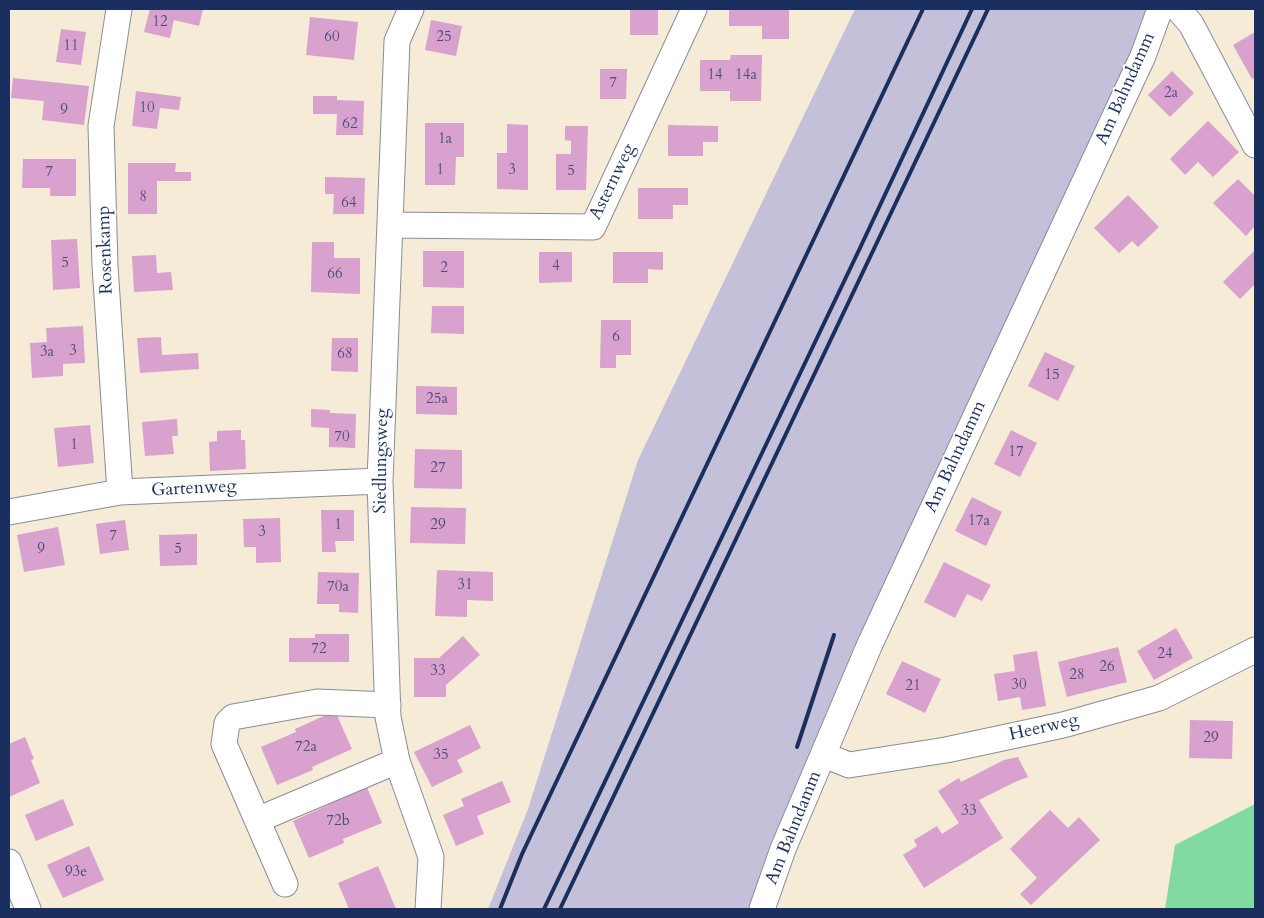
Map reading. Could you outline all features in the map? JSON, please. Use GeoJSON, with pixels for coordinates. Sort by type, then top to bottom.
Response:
{"type":"FeatureCollection","features":[{"type":"Feature","properties":{"kind":"street","name":"Rosenkamp"},"geometry":{"type":"LineString","coordinates":[[119,9],[102,126],[105,266],[120,492]]}},
{"type":"Feature","properties":{"kind":"street","name":"Siedlungsweg"},"geometry":{"type":"LineString","coordinates":[[411,9],[397,41],[380,481],[388,717],[397,761],[431,857],[428,909]]}},
{"type":"Feature","properties":{"kind":"street","name":"Asternweg"},"geometry":{"type":"LineString","coordinates":[[390,225],[594,227],[694,9]]}},
{"type":"Feature","properties":{"kind":"street","name":"Am Bahndamm"},"geometry":{"type":"LineString","coordinates":[[762,909],[783,849],[870,644],[1120,105],[1160,9]]}},
{"type":"Feature","properties":{"kind":"street"},"geometry":{"type":"LineString","coordinates":[[1178,9],[1191,24],[1255,145]]}},
{"type":"Feature","properties":{"kind":"street","name":"Gartenweg"},"geometry":{"type":"LineString","coordinates":[[9,512],[120,492],[380,481]]}},
{"type":"Feature","properties":{"kind":"street","name":"Heerweg"},"geometry":{"type":"LineString","coordinates":[[824,755],[849,765],[946,750],[1063,725],[1159,698],[1255,650]]}},
{"type":"Feature","properties":{"kind":"street"},"geometry":{"type":"LineString","coordinates":[[285,884],[224,744],[227,723],[233,717],[316,702],[388,705]]}},
{"type":"Feature","properties":{"kind":"street"},"geometry":{"type":"LineString","coordinates":[[257,820],[397,761]]}},
{"type":"Feature","properties":{"kind":"street"},"geometry":{"type":"LineString","coordinates":[[9,862],[28,909]]}},
{"type":"Feature","properties":{"kind":"shaded area"},"geometry":{"type":"Polygon","coordinates":[[[855,9],[1150,9],[751,909],[488,909],[528,809],[638,460],[855,9]]]}},
{"type":"Feature","properties":{"kind":"green space"},"geometry":{"type":"Polygon","coordinates":[[[1255,804],[1255,909],[1165,909],[1175,845],[1255,804]]]}},
{"type":"Feature","properties":{"kind":"building"},"geometry":{"type":"Polygon","coordinates":[[[150,9],[203,9],[199,26],[174,20],[170,38],[144,32],[150,9]]]}},
{"type":"Feature","properties":{"kind":"building"},"geometry":{"type":"Polygon","coordinates":[[[630,9],[658,9],[658,35],[630,35],[630,9]]]}},
{"type":"Feature","properties":{"kind":"building"},"geometry":{"type":"Polygon","coordinates":[[[729,9],[789,9],[789,39],[762,39],[762,26],[729,26],[729,9]]]}},
{"type":"Feature","properties":{"kind":"building"},"geometry":{"type":"Polygon","coordinates":[[[310,17],[358,22],[354,60],[306,55],[310,17]]]}},
{"type":"Feature","properties":{"kind":"building"},"geometry":{"type":"Polygon","coordinates":[[[431,20],[462,26],[456,56],[425,50],[431,20]]]}},
{"type":"Feature","properties":{"kind":"building"},"geometry":{"type":"Polygon","coordinates":[[[61,29],[86,32],[81,65],[56,62],[61,29]]]}},
{"type":"Feature","properties":{"kind":"building"},"geometry":{"type":"Polygon","coordinates":[[[1255,32],[1255,77],[1252,79],[1233,45],[1255,32]]]}},
{"type":"Feature","properties":{"kind":"building"},"geometry":{"type":"Polygon","coordinates":[[[731,55],[762,55],[761,101],[730,101],[730,91],[700,91],[700,60],[730,60],[731,55]]]}},
{"type":"Feature","properties":{"kind":"building"},"geometry":{"type":"Polygon","coordinates":[[[600,69],[627,69],[626,99],[600,99],[600,69]]]}},
{"type":"Feature","properties":{"kind":"building"},"geometry":{"type":"Polygon","coordinates":[[[1172,71],[1194,93],[1170,117],[1148,95],[1172,71]]]}},
{"type":"Feature","properties":{"kind":"building"},"geometry":{"type":"Polygon","coordinates":[[[13,78],[89,86],[84,125],[42,120],[44,101],[11,98],[13,78]]]}},
{"type":"Feature","properties":{"kind":"building"},"geometry":{"type":"Polygon","coordinates":[[[136,91],[181,97],[179,110],[160,108],[157,129],[132,126],[136,91]]]}},
{"type":"Feature","properties":{"kind":"building"},"geometry":{"type":"Polygon","coordinates":[[[313,96],[337,96],[337,100],[364,101],[363,135],[336,135],[337,114],[313,114],[313,96]]]}},
{"type":"Feature","properties":{"kind":"building"},"geometry":{"type":"Polygon","coordinates":[[[1208,121],[1239,152],[1213,177],[1198,162],[1185,175],[1170,159],[1208,121]]]}},
{"type":"Feature","properties":{"kind":"building"},"geometry":{"type":"Polygon","coordinates":[[[425,123],[464,123],[464,157],[456,157],[455,185],[425,185],[425,123]]]}},
{"type":"Feature","properties":{"kind":"building"},"geometry":{"type":"Polygon","coordinates":[[[507,124],[528,125],[528,190],[497,189],[497,153],[507,153],[507,124]]]}},
{"type":"Feature","properties":{"kind":"building"},"geometry":{"type":"Polygon","coordinates":[[[668,125],[718,126],[718,142],[703,142],[703,156],[668,156],[668,125]]]}},
{"type":"Feature","properties":{"kind":"building"},"geometry":{"type":"Polygon","coordinates":[[[565,126],[588,126],[586,190],[556,190],[556,154],[571,154],[571,141],[565,140],[565,126]]]}},
{"type":"Feature","properties":{"kind":"building"},"geometry":{"type":"Polygon","coordinates":[[[23,159],[76,159],[76,196],[50,196],[50,188],[22,188],[23,159]]]}},
{"type":"Feature","properties":{"kind":"building"},"geometry":{"type":"Polygon","coordinates":[[[128,163],[176,163],[175,172],[191,172],[191,181],[157,181],[157,214],[128,214],[128,163]]]}},
{"type":"Feature","properties":{"kind":"building"},"geometry":{"type":"Polygon","coordinates":[[[325,177],[365,178],[364,214],[333,214],[334,194],[325,194],[325,177]]]}},
{"type":"Feature","properties":{"kind":"building"},"geometry":{"type":"Polygon","coordinates":[[[1238,179],[1255,196],[1255,226],[1246,236],[1213,203],[1238,179]]]}},
{"type":"Feature","properties":{"kind":"building"},"geometry":{"type":"Polygon","coordinates":[[[638,188],[688,188],[688,205],[673,205],[673,219],[638,219],[638,188]]]}},
{"type":"Feature","properties":{"kind":"building"},"geometry":{"type":"Polygon","coordinates":[[[1128,195],[1159,227],[1138,247],[1132,241],[1119,253],[1094,228],[1128,195]]]}},
{"type":"Feature","properties":{"kind":"building"},"geometry":{"type":"Polygon","coordinates":[[[77,239],[80,288],[53,290],[51,240],[77,239]]]}},
{"type":"Feature","properties":{"kind":"building"},"geometry":{"type":"Polygon","coordinates":[[[312,242],[334,242],[334,258],[360,258],[360,294],[311,292],[312,242]]]}},
{"type":"Feature","properties":{"kind":"building"},"geometry":{"type":"Polygon","coordinates":[[[1255,250],[1255,284],[1240,299],[1223,282],[1255,250]]]}},
{"type":"Feature","properties":{"kind":"building"},"geometry":{"type":"Polygon","coordinates":[[[423,251],[464,251],[464,288],[423,287],[423,251]]]}},
{"type":"Feature","properties":{"kind":"building"},"geometry":{"type":"Polygon","coordinates":[[[539,252],[572,252],[572,282],[539,283],[539,252]]]}},
{"type":"Feature","properties":{"kind":"building"},"geometry":{"type":"Polygon","coordinates":[[[613,252],[663,252],[663,270],[648,269],[648,283],[613,283],[613,252]]]}},
{"type":"Feature","properties":{"kind":"building"},"geometry":{"type":"Polygon","coordinates":[[[156,255],[157,273],[171,272],[173,290],[134,292],[132,256],[156,255]]]}},
{"type":"Feature","properties":{"kind":"building"},"geometry":{"type":"Polygon","coordinates":[[[432,306],[464,306],[464,334],[431,333],[432,306]]]}},
{"type":"Feature","properties":{"kind":"building"},"geometry":{"type":"Polygon","coordinates":[[[601,320],[631,320],[631,355],[616,355],[616,368],[600,368],[601,320]]]}},
{"type":"Feature","properties":{"kind":"building"},"geometry":{"type":"Polygon","coordinates":[[[83,326],[85,363],[63,364],[63,376],[32,378],[30,343],[47,342],[46,328],[83,326]]]}},
{"type":"Feature","properties":{"kind":"building"},"geometry":{"type":"Polygon","coordinates":[[[161,337],[162,355],[198,353],[199,369],[140,373],[137,338],[161,337]]]}},
{"type":"Feature","properties":{"kind":"building"},"geometry":{"type":"Polygon","coordinates":[[[332,338],[358,338],[358,372],[331,371],[332,338]]]}},
{"type":"Feature","properties":{"kind":"building"},"geometry":{"type":"Polygon","coordinates":[[[1045,352],[1075,366],[1058,401],[1028,386],[1045,352]]]}},
{"type":"Feature","properties":{"kind":"building"},"geometry":{"type":"Polygon","coordinates":[[[416,386],[457,387],[457,415],[416,414],[416,386]]]}},
{"type":"Feature","properties":{"kind":"building"},"geometry":{"type":"Polygon","coordinates":[[[311,409],[330,410],[330,413],[356,414],[355,448],[329,447],[329,428],[311,427],[311,409]]]}},
{"type":"Feature","properties":{"kind":"building"},"geometry":{"type":"Polygon","coordinates":[[[177,419],[178,436],[172,436],[174,454],[145,456],[142,422],[177,419]]]}},
{"type":"Feature","properties":{"kind":"building"},"geometry":{"type":"Polygon","coordinates":[[[90,425],[94,463],[58,467],[54,428],[90,425]]]}},
{"type":"Feature","properties":{"kind":"building"},"geometry":{"type":"Polygon","coordinates":[[[241,430],[241,440],[245,440],[246,469],[210,471],[209,442],[217,441],[217,431],[241,430]]]}},
{"type":"Feature","properties":{"kind":"building"},"geometry":{"type":"Polygon","coordinates":[[[1011,430],[1037,443],[1020,477],[994,464],[1011,430]]]}},
{"type":"Feature","properties":{"kind":"building"},"geometry":{"type":"Polygon","coordinates":[[[415,449],[462,450],[462,489],[414,488],[415,449]]]}},
{"type":"Feature","properties":{"kind":"building"},"geometry":{"type":"Polygon","coordinates":[[[972,497],[1002,512],[986,546],[955,531],[972,497]]]}},
{"type":"Feature","properties":{"kind":"building"},"geometry":{"type":"Polygon","coordinates":[[[411,507],[466,508],[465,544],[410,543],[411,507]]]}},
{"type":"Feature","properties":{"kind":"building"},"geometry":{"type":"Polygon","coordinates":[[[321,510],[354,510],[354,541],[335,541],[336,552],[322,552],[321,510]]]}},
{"type":"Feature","properties":{"kind":"building"},"geometry":{"type":"Polygon","coordinates":[[[280,518],[281,562],[256,563],[256,547],[244,547],[243,519],[280,518]]]}},
{"type":"Feature","properties":{"kind":"building"},"geometry":{"type":"Polygon","coordinates":[[[125,520],[129,550],[100,554],[96,524],[125,520]]]}},
{"type":"Feature","properties":{"kind":"building"},"geometry":{"type":"Polygon","coordinates":[[[58,527],[65,565],[24,572],[17,535],[58,527]]]}},
{"type":"Feature","properties":{"kind":"building"},"geometry":{"type":"Polygon","coordinates":[[[197,534],[197,565],[160,566],[159,535],[197,534]]]}},
{"type":"Feature","properties":{"kind":"building"},"geometry":{"type":"Polygon","coordinates":[[[944,562],[991,585],[982,601],[967,594],[955,618],[924,602],[944,562]]]}},
{"type":"Feature","properties":{"kind":"building"},"geometry":{"type":"Polygon","coordinates":[[[437,570],[493,572],[493,601],[467,600],[467,617],[435,616],[437,570]]]}},
{"type":"Feature","properties":{"kind":"building"},"geometry":{"type":"Polygon","coordinates":[[[318,572],[359,573],[358,613],[339,612],[339,604],[317,604],[318,572]]]}},
{"type":"Feature","properties":{"kind":"building"},"geometry":{"type":"Polygon","coordinates":[[[1176,628],[1193,658],[1154,680],[1137,651],[1176,628]]]}},
{"type":"Feature","properties":{"kind":"building"},"geometry":{"type":"Polygon","coordinates":[[[315,634],[349,634],[349,662],[289,662],[289,638],[315,638],[315,634]]]}},
{"type":"Feature","properties":{"kind":"building"},"geometry":{"type":"Polygon","coordinates":[[[463,636],[480,655],[446,685],[446,697],[414,697],[414,658],[439,658],[463,636]]]}},
{"type":"Feature","properties":{"kind":"building"},"geometry":{"type":"Polygon","coordinates":[[[1118,647],[1127,682],[1067,697],[1058,662],[1118,647]]]}},
{"type":"Feature","properties":{"kind":"building"},"geometry":{"type":"Polygon","coordinates":[[[1037,651],[1046,706],[1022,710],[1020,697],[998,701],[994,674],[1015,671],[1013,655],[1037,651]]]}},
{"type":"Feature","properties":{"kind":"building"},"geometry":{"type":"Polygon","coordinates":[[[902,661],[941,679],[925,713],[886,694],[902,661]]]}},
{"type":"Feature","properties":{"kind":"building"},"geometry":{"type":"Polygon","coordinates":[[[335,711],[352,749],[312,767],[313,770],[277,785],[261,747],[296,732],[295,729],[335,711]]]}},
{"type":"Feature","properties":{"kind":"building"},"geometry":{"type":"Polygon","coordinates":[[[1190,720],[1233,721],[1232,759],[1189,758],[1190,720]]]}},
{"type":"Feature","properties":{"kind":"building"},"geometry":{"type":"Polygon","coordinates":[[[470,725],[481,748],[457,760],[463,772],[432,787],[414,752],[470,725]]]}},
{"type":"Feature","properties":{"kind":"building"},"geometry":{"type":"Polygon","coordinates":[[[25,737],[34,759],[31,760],[40,783],[9,797],[9,744],[25,737]]]}},
{"type":"Feature","properties":{"kind":"building"},"geometry":{"type":"Polygon","coordinates":[[[1018,757],[1028,777],[979,800],[1003,838],[924,888],[903,855],[917,846],[914,840],[937,826],[942,834],[959,823],[938,791],[959,778],[961,782],[1004,760],[1018,757]]]}},
{"type":"Feature","properties":{"kind":"building"},"geometry":{"type":"Polygon","coordinates":[[[502,781],[511,802],[477,816],[484,834],[456,846],[443,815],[464,806],[461,799],[502,781]]]}},
{"type":"Feature","properties":{"kind":"building"},"geometry":{"type":"Polygon","coordinates":[[[366,785],[382,823],[343,839],[344,843],[309,858],[293,821],[328,805],[327,802],[366,785]]]}},
{"type":"Feature","properties":{"kind":"building"},"geometry":{"type":"Polygon","coordinates":[[[63,799],[74,825],[36,841],[25,815],[63,799]]]}},
{"type":"Feature","properties":{"kind":"building"},"geometry":{"type":"Polygon","coordinates":[[[1050,810],[1068,828],[1079,817],[1100,840],[1031,905],[1020,894],[1037,878],[1010,849],[1050,810]]]}},
{"type":"Feature","properties":{"kind":"building"},"geometry":{"type":"Polygon","coordinates":[[[89,846],[104,880],[63,898],[47,865],[89,846]]]}},
{"type":"Feature","properties":{"kind":"building"},"geometry":{"type":"Polygon","coordinates":[[[378,866],[396,909],[349,909],[338,883],[378,866]]]}},
{"type":"Feature","properties":{"kind":"railway"},"geometry":{"type":"LineString","coordinates":[[500,909],[522,854],[923,9]]}},
{"type":"Feature","properties":{"kind":"railway"},"geometry":{"type":"LineString","coordinates":[[544,909],[972,9]]}},
{"type":"Feature","properties":{"kind":"railway"},"geometry":{"type":"LineString","coordinates":[[560,909],[988,9]]}},
{"type":"Feature","properties":{"kind":"railway"},"geometry":{"type":"LineString","coordinates":[[797,747],[834,635]]}}]}
